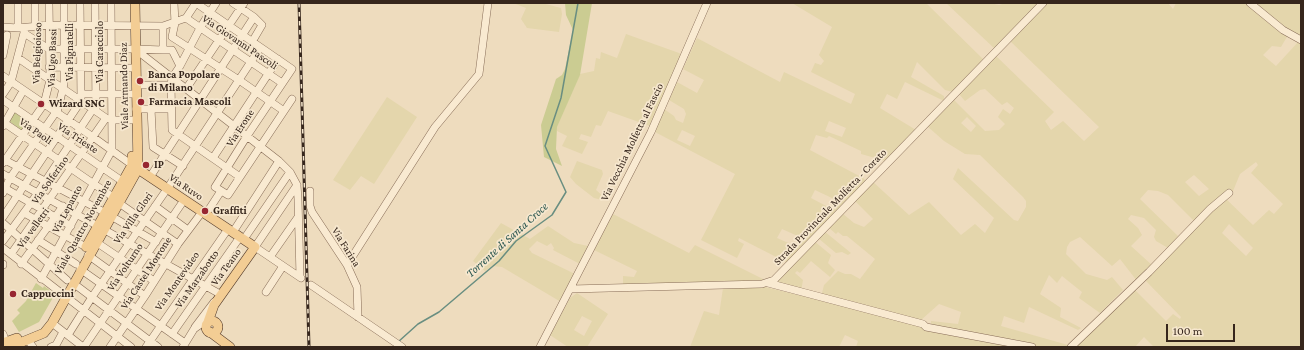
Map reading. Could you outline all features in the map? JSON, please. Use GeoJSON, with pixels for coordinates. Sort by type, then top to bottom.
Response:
{"type":"FeatureCollection","features":[{"type":"Feature","properties":{"kind":"main road"},"geometry":{"type":"LineString","coordinates":[[130,3],[133,26]]}},
{"type":"Feature","properties":{"kind":"main road"},"geometry":{"type":"LineString","coordinates":[[135,3],[131,68],[135,167]]}},
{"type":"Feature","properties":{"kind":"main road","name":"Viale Armando Diaz"},"geometry":{"type":"LineString","coordinates":[[133,49],[136,85],[137,138],[135,167]]}},
{"type":"Feature","properties":{"kind":"main road","name":"Via Ruvo"},"geometry":{"type":"LineString","coordinates":[[135,167],[255,247]]}},
{"type":"Feature","properties":{"kind":"main road","name":"Viale Quattro Novembre"},"geometry":{"type":"LineString","coordinates":[[116,200],[122,181],[135,167]]}},
{"type":"Feature","properties":{"kind":"main road","name":"Viale Quattro Novembre"},"geometry":{"type":"LineString","coordinates":[[6,343],[30,344],[52,323],[70,282],[135,167]]}},
{"type":"Feature","properties":{"kind":"main road","name":"Viale Quattro Novembre"},"geometry":{"type":"LineString","coordinates":[[87,251],[96,242],[100,227]]}},
{"type":"Feature","properties":{"kind":"main road","name":"Via Teano"},"geometry":{"type":"LineString","coordinates":[[211,326],[217,300],[255,247]]}},
{"type":"Feature","properties":{"kind":"main road","name":"Viale Quattro Novembre"},"geometry":{"type":"LineString","coordinates":[[6,343],[40,329],[63,296]]}},
{"type":"Feature","properties":{"kind":"main road"},"geometry":{"type":"LineString","coordinates":[[211,326],[229,347]]}},
{"type":"Feature","properties":{"kind":"street"},"geometry":{"type":"LineString","coordinates":[[3,94],[10,82],[18,58],[23,30],[18,3]]}},
{"type":"Feature","properties":{"kind":"street"},"geometry":{"type":"LineString","coordinates":[[35,3],[35,26]]}},
{"type":"Feature","properties":{"kind":"street","name":"Via Belgioioso"},"geometry":{"type":"LineString","coordinates":[[44,104],[50,80],[49,3]]}},
{"type":"Feature","properties":{"kind":"street","name":"Via Ugo Bassi"},"geometry":{"type":"LineString","coordinates":[[56,112],[63,89],[64,3]]}},
{"type":"Feature","properties":{"kind":"street","name":"Via Pignatelli"},"geometry":{"type":"LineString","coordinates":[[80,3],[81,98]]}},
{"type":"Feature","properties":{"kind":"street"},"geometry":{"type":"LineString","coordinates":[[3,241],[24,214],[80,128],[95,110],[95,3]]}},
{"type":"Feature","properties":{"kind":"street","name":"Via Caracciolo"},"geometry":{"type":"LineString","coordinates":[[111,3],[112,94],[109,119],[112,150]]}},
{"type":"Feature","properties":{"kind":"street"},"geometry":{"type":"LineString","coordinates":[[174,3],[175,23],[172,37],[207,58],[284,111]]}},
{"type":"Feature","properties":{"kind":"street"},"geometry":{"type":"LineString","coordinates":[[3,55],[5,35],[35,26],[163,26],[186,18],[196,3],[278,59],[233,125],[213,158]]}},
{"type":"Feature","properties":{"kind":"street"},"geometry":{"type":"LineString","coordinates":[[216,3],[200,28],[172,82],[172,130],[240,176]]}},
{"type":"Feature","properties":{"kind":"street"},"geometry":{"type":"LineString","coordinates":[[233,3],[242,6],[262,25],[252,42]]}},
{"type":"Feature","properties":{"kind":"street"},"geometry":{"type":"LineString","coordinates":[[347,266],[436,127],[479,74],[488,3]]}},
{"type":"Feature","properties":{"kind":"street","name":"Via Vecchia Molfetta al Fascio"},"geometry":{"type":"LineString","coordinates":[[540,347],[572,289],[650,132],[708,3]]}},
{"type":"Feature","properties":{"kind":"street","name":"Strada Provinciale Molfetta - Corato"},"geometry":{"type":"LineString","coordinates":[[768,283],[781,274],[1043,3]]}},
{"type":"Feature","properties":{"kind":"street"},"geometry":{"type":"LineString","coordinates":[[1250,3],[1283,30],[1301,40]]}},
{"type":"Feature","properties":{"kind":"street"},"geometry":{"type":"LineString","coordinates":[[186,89],[242,6]]}},
{"type":"Feature","properties":{"kind":"street"},"geometry":{"type":"LineString","coordinates":[[150,177],[254,17]]}},
{"type":"Feature","properties":{"kind":"street","name":"Via Giovanni Pascoli"},"geometry":{"type":"LineString","coordinates":[[186,18],[282,84]]}},
{"type":"Feature","properties":{"kind":"street"},"geometry":{"type":"LineString","coordinates":[[163,26],[163,50]]}},
{"type":"Feature","properties":{"kind":"street"},"geometry":{"type":"LineString","coordinates":[[3,27],[23,30],[50,49],[172,50],[180,66]]}},
{"type":"Feature","properties":{"kind":"street","name":"Via Villa Glori"},"geometry":{"type":"LineString","coordinates":[[65,334],[83,311],[144,220],[183,166],[260,48]]}},
{"type":"Feature","properties":{"kind":"street"},"geometry":{"type":"LineString","coordinates":[[133,49],[172,82],[186,89],[217,112],[279,161],[290,172],[297,185],[298,217],[270,257]]}},
{"type":"Feature","properties":{"kind":"street"},"geometry":{"type":"LineString","coordinates":[[18,58],[63,89],[81,98],[109,119],[132,120]]}},
{"type":"Feature","properties":{"kind":"street","name":"Via Erone"},"geometry":{"type":"LineString","coordinates":[[221,191],[215,187],[292,68],[278,59]]}},
{"type":"Feature","properties":{"kind":"street"},"geometry":{"type":"LineString","coordinates":[[50,67],[131,68]]}},
{"type":"Feature","properties":{"kind":"street"},"geometry":{"type":"LineString","coordinates":[[3,76],[135,167]]}},
{"type":"Feature","properties":{"kind":"street"},"geometry":{"type":"LineString","coordinates":[[136,85],[172,82]]}},
{"type":"Feature","properties":{"kind":"street"},"geometry":{"type":"LineString","coordinates":[[4,124],[23,91]]}},
{"type":"Feature","properties":{"kind":"street"},"geometry":{"type":"LineString","coordinates":[[3,217],[69,121],[81,98],[96,94],[132,94]]}},
{"type":"Feature","properties":{"kind":"street"},"geometry":{"type":"LineString","coordinates":[[221,191],[228,195],[292,99]]}},
{"type":"Feature","properties":{"kind":"street","name":"Via Trieste"},"geometry":{"type":"LineString","coordinates":[[3,100],[122,181]]}},
{"type":"Feature","properties":{"kind":"street"},"geometry":{"type":"LineString","coordinates":[[44,104],[4,160],[108,214],[156,242]]}},
{"type":"Feature","properties":{"kind":"street"},"geometry":{"type":"LineString","coordinates":[[136,109],[171,109]]}},
{"type":"Feature","properties":{"kind":"street"},"geometry":{"type":"LineString","coordinates":[[152,109],[151,138],[153,147],[183,166]]}},
{"type":"Feature","properties":{"kind":"street"},"geometry":{"type":"LineString","coordinates":[[56,112],[10,178],[4,190],[18,196],[71,226]]}},
{"type":"Feature","properties":{"kind":"street","name":"Via Solferino"},"geometry":{"type":"LineString","coordinates":[[10,254],[93,137],[109,119]]}},
{"type":"Feature","properties":{"kind":"street","name":"Via Paoli"},"geometry":{"type":"LineString","coordinates":[[4,124],[93,183],[178,244]]}},
{"type":"Feature","properties":{"kind":"street"},"geometry":{"type":"LineString","coordinates":[[137,138],[151,138]]}},
{"type":"Feature","properties":{"kind":"street","name":"Via Lepanto"},"geometry":{"type":"LineString","coordinates":[[41,279],[112,150]]}},
{"type":"Feature","properties":{"kind":"street"},"geometry":{"type":"LineString","coordinates":[[236,235],[279,161]]}},
{"type":"Feature","properties":{"kind":"street"},"geometry":{"type":"LineString","coordinates":[[236,235],[290,172]]}},
{"type":"Feature","properties":{"kind":"street"},"geometry":{"type":"LineString","coordinates":[[3,174],[193,278],[206,286],[217,300]]}},
{"type":"Feature","properties":{"kind":"street"},"geometry":{"type":"LineString","coordinates":[[255,247],[297,185]]}},
{"type":"Feature","properties":{"kind":"street","name":"Via Farina"},"geometry":{"type":"LineString","coordinates":[[310,190],[310,206],[312,212],[347,266],[357,287],[358,317]]}},
{"type":"Feature","properties":{"kind":"street","name":"Via Castel Morrone"},"geometry":{"type":"LineString","coordinates":[[110,347],[178,244],[221,191]]}},
{"type":"Feature","properties":{"kind":"street"},"geometry":{"type":"LineString","coordinates":[[1071,347],[1149,272],[1210,209],[1229,193]]}},
{"type":"Feature","properties":{"kind":"street","name":"Via Volturno"},"geometry":{"type":"LineString","coordinates":[[84,347],[184,200]]}},
{"type":"Feature","properties":{"kind":"street","name":"Via velletri"},"geometry":{"type":"LineString","coordinates":[[21,264],[63,206]]}},
{"type":"Feature","properties":{"kind":"street"},"geometry":{"type":"LineString","coordinates":[[155,206],[188,230]]}},
{"type":"Feature","properties":{"kind":"street"},"geometry":{"type":"LineString","coordinates":[[11,207],[64,236],[87,251],[110,271],[145,296]]}},
{"type":"Feature","properties":{"kind":"street","name":"Via Ruvo"},"geometry":{"type":"LineString","coordinates":[[255,247],[300,277],[298,217]]}},
{"type":"Feature","properties":{"kind":"street"},"geometry":{"type":"LineString","coordinates":[[3,223],[70,282],[126,323],[148,344],[158,347]]}},
{"type":"Feature","properties":{"kind":"street","name":"Via Montevideo"},"geometry":{"type":"LineString","coordinates":[[148,344],[193,278],[236,235]]}},
{"type":"Feature","properties":{"kind":"street","name":"Via Marzabotto"},"geometry":{"type":"LineString","coordinates":[[172,334],[206,286],[236,235]]}},
{"type":"Feature","properties":{"kind":"street"},"geometry":{"type":"LineString","coordinates":[[38,240],[57,251],[160,325],[184,345]]}},
{"type":"Feature","properties":{"kind":"street"},"geometry":{"type":"LineString","coordinates":[[96,242],[154,281]]}},
{"type":"Feature","properties":{"kind":"street"},"geometry":{"type":"LineString","coordinates":[[3,248],[21,264],[131,347]]}},
{"type":"Feature","properties":{"kind":"street"},"geometry":{"type":"LineString","coordinates":[[266,292],[283,266]]}},
{"type":"Feature","properties":{"kind":"street"},"geometry":{"type":"LineString","coordinates":[[572,289],[768,283],[923,324],[926,327],[1032,347]]}},
{"type":"Feature","properties":{"kind":"street"},"geometry":{"type":"LineString","coordinates":[[311,285],[402,347]]}},
{"type":"Feature","properties":{"kind":"street","name":"Via Teano"},"geometry":{"type":"LineString","coordinates":[[184,345],[210,305],[217,300]]}},
{"type":"Feature","properties":{"kind":"street"},"geometry":{"type":"LineString","coordinates":[[52,323],[84,347]]}},
{"type":"Feature","properties":{"kind":"street"},"geometry":{"type":"LineString","coordinates":[[193,331],[201,324],[211,326]]}},
{"type":"Feature","properties":{"kind":"street"},"geometry":{"type":"LineString","coordinates":[[55,346],[65,334]]}},
{"type":"Feature","properties":{"kind":"shaded area"},"geometry":{"type":"Polygon","coordinates":[[[513,3],[542,3],[561,8],[562,14],[559,32],[527,28],[521,19],[526,8],[513,3]]]}},
{"type":"Feature","properties":{"kind":"shaded area"},"geometry":{"type":"Polygon","coordinates":[[[792,3],[926,3],[984,60],[953,92],[945,90],[917,62],[911,77],[944,96],[944,101],[905,82],[897,99],[887,94],[880,108],[916,130],[886,161],[861,154],[861,151],[829,136],[827,138],[816,135],[810,150],[866,181],[788,263],[739,238],[738,241],[744,244],[737,258],[701,240],[735,174],[653,131],[664,109],[674,116],[676,120],[683,123],[686,114],[684,109],[669,100],[677,82],[697,93],[704,80],[683,69],[697,38],[780,82],[784,72],[851,104],[855,94],[811,72],[815,63],[821,65],[824,61],[819,55],[832,27],[792,3]],[[829,121],[825,131],[842,137],[846,128],[829,121]],[[682,130],[677,140],[690,146],[695,136],[682,130]],[[815,190],[811,198],[830,208],[834,199],[815,190]],[[782,229],[777,238],[795,246],[800,237],[782,229]]]}},
{"type":"Feature","properties":{"kind":"shaded area"},"geometry":{"type":"Polygon","coordinates":[[[946,3],[990,3],[999,5],[1006,3],[1039,3],[995,49],[946,3]]]}},
{"type":"Feature","properties":{"kind":"shaded area"},"geometry":{"type":"Polygon","coordinates":[[[1044,3],[1168,3],[1173,9],[1176,3],[1248,3],[1253,10],[1288,35],[1281,47],[1272,46],[1263,55],[1276,66],[1299,41],[1301,42],[1301,347],[1154,347],[1144,337],[1135,347],[1072,347],[1133,288],[1166,321],[1173,314],[1180,319],[1181,317],[1146,281],[1156,267],[1224,197],[1253,225],[1269,210],[1274,214],[1283,204],[1251,173],[1258,165],[1256,162],[1240,174],[1233,191],[1227,190],[1215,200],[1195,222],[1168,195],[1158,191],[1148,190],[1140,199],[1178,236],[1168,248],[1156,241],[1154,237],[1156,230],[1144,218],[1131,215],[1128,219],[1138,228],[1142,235],[1131,246],[1153,266],[1137,281],[1120,259],[1112,266],[1080,237],[1070,242],[1067,247],[1066,254],[1086,274],[1107,280],[1112,277],[1123,290],[1100,313],[1079,298],[1082,292],[1062,276],[1057,283],[1049,275],[1040,294],[1061,308],[1060,317],[1081,328],[1078,330],[1029,307],[1024,323],[1004,316],[1001,326],[1068,345],[1066,347],[1036,347],[931,325],[931,321],[958,324],[961,312],[939,304],[920,321],[821,297],[824,285],[838,271],[845,274],[851,274],[860,279],[875,259],[847,236],[843,236],[838,232],[836,234],[828,227],[842,213],[854,223],[864,227],[873,219],[855,201],[872,181],[909,215],[929,202],[961,235],[975,224],[985,233],[994,218],[953,179],[958,168],[1014,220],[1018,221],[1026,207],[1026,201],[1023,197],[980,155],[965,154],[944,141],[927,126],[952,98],[985,131],[999,130],[1005,124],[998,117],[1003,109],[1010,114],[1014,108],[1007,102],[1002,105],[985,89],[980,90],[965,101],[959,94],[995,55],[1054,112],[1045,121],[1051,130],[1063,121],[1084,141],[1099,127],[1010,41],[1044,3]],[[967,117],[961,123],[971,132],[976,126],[967,117]],[[1194,175],[1185,182],[1199,196],[1209,189],[1194,175]],[[1229,224],[1222,233],[1246,256],[1253,248],[1229,224]]]}},
{"type":"Feature","properties":{"kind":"shaded area"},"geometry":{"type":"Polygon","coordinates":[[[1253,3],[1301,3],[1301,37],[1264,15],[1253,3]]]}},
{"type":"Feature","properties":{"kind":"shaded area"},"geometry":{"type":"Polygon","coordinates":[[[626,34],[682,55],[650,126],[608,111],[601,126],[596,125],[591,137],[581,134],[579,139],[588,142],[582,154],[562,146],[567,136],[557,131],[557,126],[580,74],[594,71],[596,58],[600,59],[601,52],[617,58],[626,34]]]}},
{"type":"Feature","properties":{"kind":"shaded area"},"geometry":{"type":"Polygon","coordinates":[[[387,97],[417,117],[374,184],[361,176],[350,190],[333,180],[387,97]]]}},
{"type":"Feature","properties":{"kind":"shaded area"},"geometry":{"type":"Polygon","coordinates":[[[577,161],[602,170],[603,174],[596,190],[603,196],[602,200],[594,198],[576,184],[570,177],[577,161]]]}},
{"type":"Feature","properties":{"kind":"shaded area"},"geometry":{"type":"Polygon","coordinates":[[[613,214],[689,253],[695,245],[767,281],[763,283],[623,284],[623,276],[634,277],[637,271],[594,250],[613,214]]]}},
{"type":"Feature","properties":{"kind":"shaded area"},"geometry":{"type":"Polygon","coordinates":[[[501,223],[530,239],[548,226],[574,243],[588,246],[580,264],[553,250],[554,248],[551,243],[547,246],[537,241],[529,249],[532,253],[575,274],[561,302],[502,267],[492,266],[485,271],[473,261],[501,223]]]}},
{"type":"Feature","properties":{"kind":"shaded area"},"geometry":{"type":"Polygon","coordinates":[[[824,231],[851,253],[848,255],[842,252],[836,253],[818,238],[824,231]]]}},
{"type":"Feature","properties":{"kind":"shaded area"},"geometry":{"type":"Polygon","coordinates":[[[814,241],[831,255],[828,263],[835,270],[830,277],[811,261],[800,273],[797,271],[795,273],[803,280],[801,291],[772,285],[814,241]]]}},
{"type":"Feature","properties":{"kind":"shaded area"},"geometry":{"type":"Polygon","coordinates":[[[765,287],[906,321],[1024,347],[856,347],[858,341],[845,335],[839,347],[690,347],[704,311],[719,315],[723,288],[765,287]]]}},
{"type":"Feature","properties":{"kind":"shaded area"},"geometry":{"type":"Polygon","coordinates":[[[577,293],[608,314],[587,347],[568,347],[550,335],[570,298],[577,293]],[[582,316],[574,330],[584,336],[592,321],[582,316]]]}},
{"type":"Feature","properties":{"kind":"green space"},"geometry":{"type":"Polygon","coordinates":[[[565,3],[592,3],[580,75],[557,127],[556,149],[562,166],[544,157],[541,125],[556,79],[562,75],[565,69],[573,30],[566,15],[565,3]]]}},
{"type":"Feature","properties":{"kind":"green space"},"geometry":{"type":"Polygon","coordinates":[[[15,111],[29,120],[22,131],[9,121],[15,111]]]}},
{"type":"Feature","properties":{"kind":"green space"},"geometry":{"type":"Polygon","coordinates":[[[36,283],[43,288],[44,286],[55,294],[39,322],[19,332],[12,321],[20,313],[17,310],[26,301],[36,283]]]}},
{"type":"Feature","properties":{"kind":"waterway","name":"Torrente di Santa Croce"},"geometry":{"type":"LineString","coordinates":[[398,342],[418,324],[439,312],[499,261],[516,241],[552,215],[566,192],[545,146],[561,98],[578,3]]}},
{"type":"Feature","properties":{"kind":"railway"},"geometry":{"type":"LineString","coordinates":[[299,3],[309,347]]}},
{"type":"Feature","properties":{"kind":"place","name":"Banca Popolare di Milano"},"geometry":{"type":"Point","coordinates":[140,81]}},
{"type":"Feature","properties":{"kind":"place","name":"Farmacia Mascoli"},"geometry":{"type":"Point","coordinates":[141,102]}},
{"type":"Feature","properties":{"kind":"place","name":"Wizard SNC"},"geometry":{"type":"Point","coordinates":[41,104]}},
{"type":"Feature","properties":{"kind":"place","name":"IP"},"geometry":{"type":"Point","coordinates":[146,165]}},
{"type":"Feature","properties":{"kind":"place","name":"Graffiti"},"geometry":{"type":"Point","coordinates":[205,211]}},
{"type":"Feature","properties":{"kind":"place","name":"Cappuccini"},"geometry":{"type":"Point","coordinates":[13,294]}}]}
